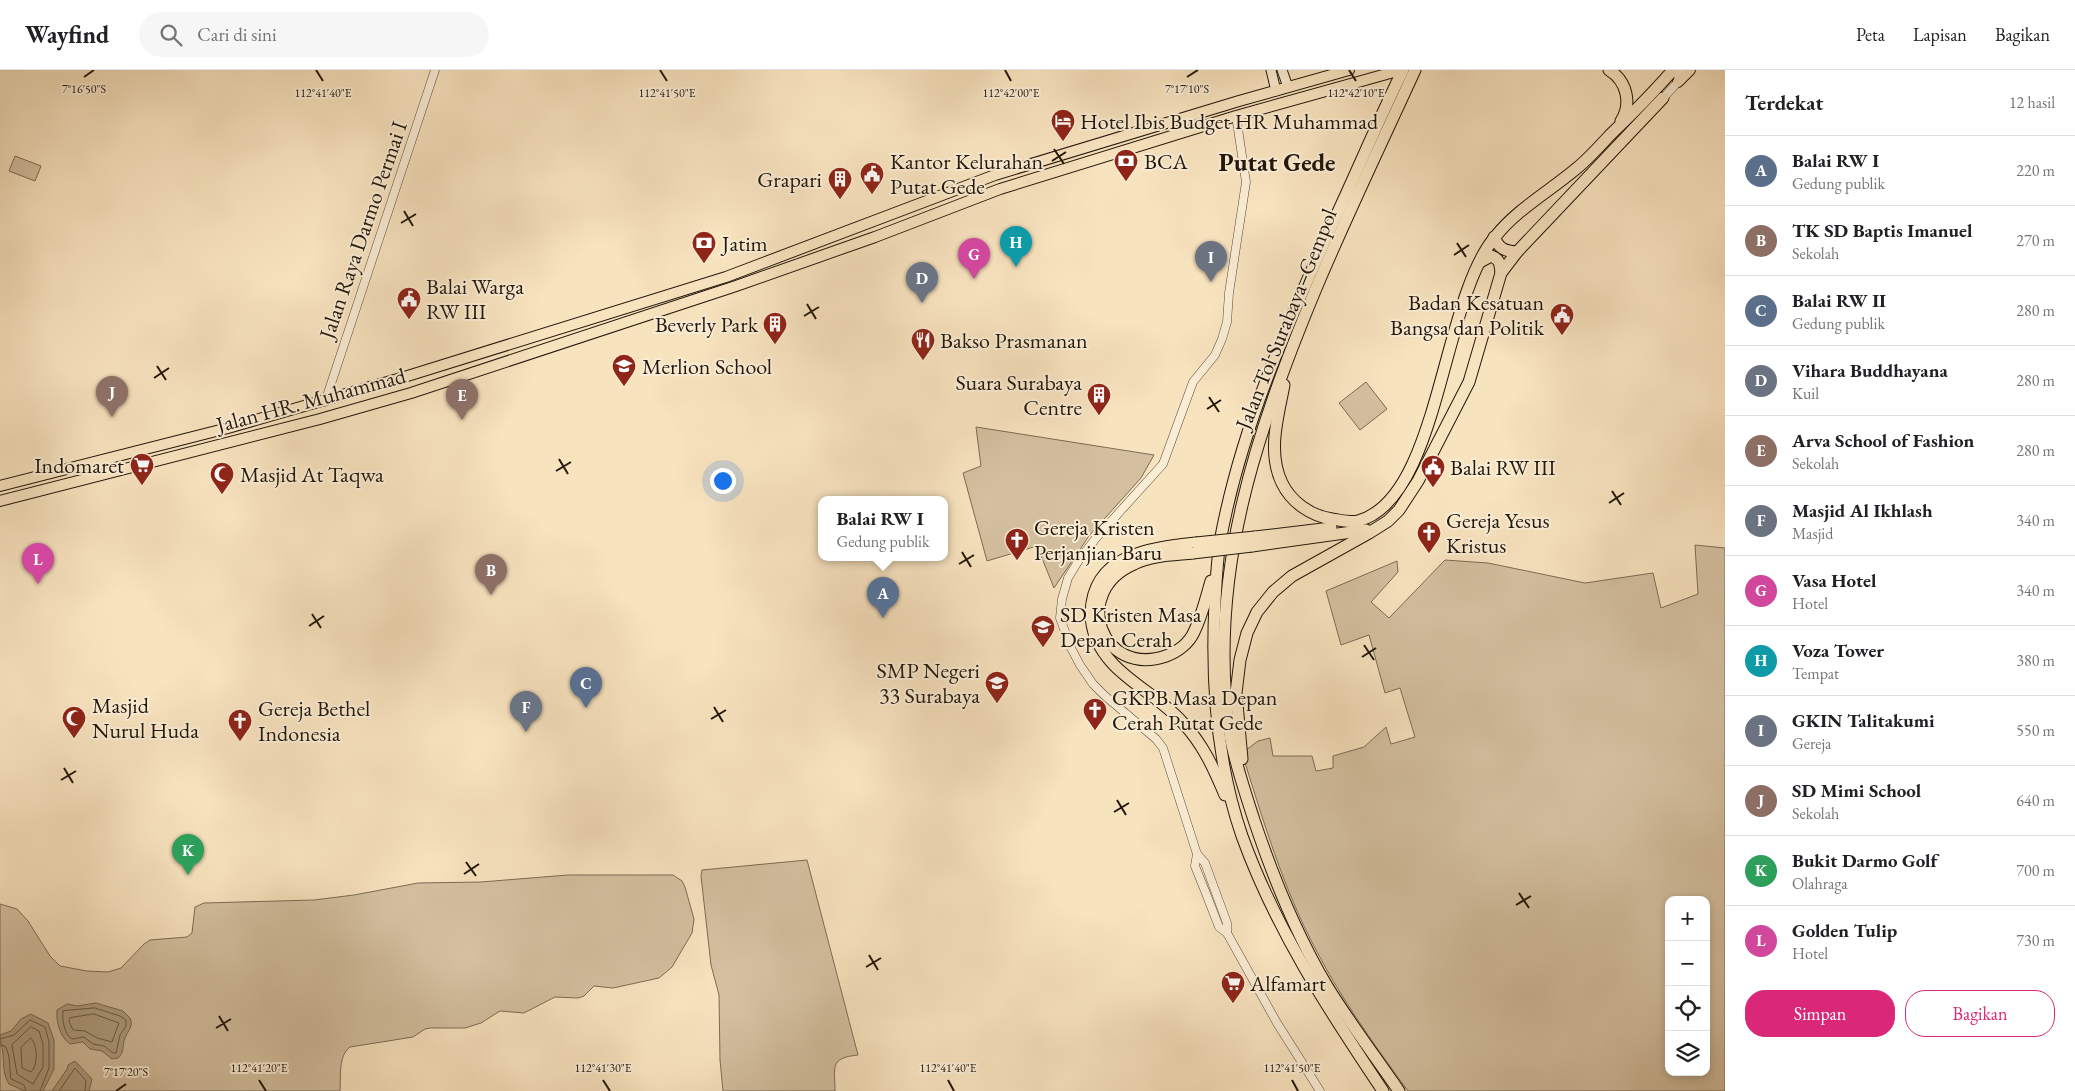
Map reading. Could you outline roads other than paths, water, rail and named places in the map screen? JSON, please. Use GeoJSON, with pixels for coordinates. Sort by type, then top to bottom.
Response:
{"type":"FeatureCollection","features":[{"type":"Feature","properties":{"kind":"highway"},"geometry":{"type":"LineString","coordinates":[[1609,70],[1620,80],[1628,101],[1623,119],[1611,135]]}},
{"type":"Feature","properties":{"kind":"highway"},"geometry":{"type":"LineString","coordinates":[[1220,543],[1205,604],[1194,633],[1183,646],[1170,655],[1154,660],[1135,660],[1122,654],[1112,646],[1101,631],[1098,619],[1098,603],[1110,580],[1120,571],[1142,561],[1195,548],[1254,541],[1338,528],[1357,522],[1383,508],[1396,496],[1410,474],[1420,447],[1464,298],[1476,265],[1494,237],[1516,215],[1578,168],[1673,70]]}},
{"type":"Feature","properties":{"kind":"highway","name":"Jalan Tol Surabaya–Gempol"},"geometry":{"type":"LineString","coordinates":[[1383,1091],[1324,1003],[1283,932],[1266,897],[1241,834],[1225,770],[1218,727],[1213,672],[1213,627],[1220,543],[1253,416],[1292,314],[1397,83],[1408,72]]}},
{"type":"Feature","properties":{"kind":"highway","name":"Jalan Tol Surabaya–Gempol"},"geometry":{"type":"LineString","coordinates":[[1399,1091],[1328,987],[1288,910],[1266,856],[1245,791],[1231,738],[1224,661],[1226,607],[1235,537],[1248,476],[1290,351],[1408,72]]}},
{"type":"Feature","properties":{"kind":"highway"},"geometry":{"type":"LineString","coordinates":[[1245,791],[1236,693],[1240,660],[1247,633],[1257,612],[1274,592],[1292,576],[1388,521],[1399,510],[1410,495],[1469,382],[1502,273],[1517,252],[1663,98]]}},
{"type":"Feature","properties":{"kind":"highway"},"geometry":{"type":"LineString","coordinates":[[1494,237],[1500,248],[1505,251],[1517,252]]}},
{"type":"Feature","properties":{"kind":"highway"},"geometry":{"type":"LineString","coordinates":[[1476,265],[1491,256],[1499,261],[1502,273]]}},
{"type":"Feature","properties":{"kind":"highway"},"geometry":{"type":"LineString","coordinates":[[1290,351],[1274,446],[1275,462],[1280,478],[1292,498],[1316,515],[1357,522]]}},
{"type":"Feature","properties":{"kind":"highway"},"geometry":{"type":"LineString","coordinates":[[1254,541],[1335,536],[1375,528]]}},
{"type":"Feature","properties":{"kind":"highway"},"geometry":{"type":"LineString","coordinates":[[1195,548],[1157,547],[1134,554],[1115,564],[1104,574],[1096,587],[1092,599],[1091,625],[1102,650],[1113,664],[1183,722],[1205,751],[1241,834]]}},
{"type":"Feature","properties":{"kind":"main road"},"geometry":{"type":"LineString","coordinates":[[1271,70],[1276,91]]}},
{"type":"Feature","properties":{"kind":"main road"},"geometry":{"type":"LineString","coordinates":[[1282,70],[1288,87]]}},
{"type":"Feature","properties":{"kind":"main road","name":"Jalan HR. Muhammad"},"geometry":{"type":"LineString","coordinates":[[0,486],[325,402],[735,273],[995,176],[1349,70]]}},
{"type":"Feature","properties":{"kind":"main road"},"geometry":{"type":"LineString","coordinates":[[1678,82],[1690,70]]}},
{"type":"Feature","properties":{"kind":"main road","name":"Jalan HR. Muhammad"},"geometry":{"type":"LineString","coordinates":[[0,501],[364,407],[628,322],[875,237],[1000,189],[1236,116],[1408,72]]}},
{"type":"Feature","properties":{"kind":"main road"},"geometry":{"type":"LineString","coordinates":[[995,176],[1000,189]]}},
{"type":"Feature","properties":{"kind":"main road"},"geometry":{"type":"LineString","coordinates":[[625,309],[628,322]]}},
{"type":"Feature","properties":{"kind":"main road"},"geometry":{"type":"LineString","coordinates":[[228,428],[231,442]]}},
{"type":"Feature","properties":{"kind":"main road"},"geometry":{"type":"LineString","coordinates":[[94,462],[94,468],[99,476]]}},
{"type":"Feature","properties":{"kind":"main road"},"geometry":{"type":"LineString","coordinates":[[73,468],[78,476],[78,482]]}},
{"type":"Feature","properties":{"kind":"street","name":"Jalan Raya Darmo Permai I"},"geometry":{"type":"LineString","coordinates":[[325,402],[435,70]]}},
{"type":"Feature","properties":{"kind":"street"},"geometry":{"type":"LineString","coordinates":[[1663,98],[1678,82],[1679,70]]}},
{"type":"Feature","properties":{"kind":"street"},"geometry":{"type":"LineString","coordinates":[[1236,116],[1246,182],[1228,293],[1227,322],[1222,339],[1215,355],[1193,382],[1163,464],[1096,538],[1072,572],[1062,598],[1060,618],[1070,648],[1093,684],[1156,739],[1163,748],[1197,854],[1195,866],[1219,927],[1227,934],[1277,1023],[1320,1091]]}},
{"type":"Feature","properties":{"kind":"water"},"geometry":{"type":"Polygon","coordinates":[[[96,1003],[123,1011],[130,1018],[131,1026],[125,1038],[122,1053],[118,1058],[112,1059],[102,1051],[90,1049],[83,1042],[70,1044],[59,1029],[57,1010],[67,1004],[77,1006],[96,1003]]]}},
{"type":"Feature","properties":{"kind":"water"},"geometry":{"type":"Polygon","coordinates":[[[31,1014],[48,1023],[54,1040],[54,1069],[43,1091],[25,1091],[9,1084],[4,1070],[0,1035],[11,1031],[21,1019],[31,1014]]]}},
{"type":"Feature","properties":{"kind":"water"},"geometry":{"type":"Polygon","coordinates":[[[75,1061],[92,1079],[89,1091],[52,1091],[68,1065],[75,1061]]]}},
{"type":"Feature","properties":{"kind":"place","name":"Hotel Ibis Budget HR Muhammad"},"geometry":{"type":"Point","coordinates":[1063,142]}},
{"type":"Feature","properties":{"kind":"place","name":"BCA"},"geometry":{"type":"Point","coordinates":[1126,182]}},
{"type":"Feature","properties":{"kind":"place","name":"Kantor Kelurahan Putat Gede"},"geometry":{"type":"Point","coordinates":[872,195]}},
{"type":"Feature","properties":{"kind":"place","name":"Grapari"},"geometry":{"type":"Point","coordinates":[840,200]}},
{"type":"Feature","properties":{"kind":"place","name":"Jatim"},"geometry":{"type":"Point","coordinates":[704,264]}},
{"type":"Feature","properties":{"kind":"place","name":"Voza Tower"},"geometry":{"type":"Point","coordinates":[1016,267]}},
{"type":"Feature","properties":{"kind":"place","name":"Vasa Hotel"},"geometry":{"type":"Point","coordinates":[974,279]}},
{"type":"Feature","properties":{"kind":"place","name":"GKIN Talitakumi"},"geometry":{"type":"Point","coordinates":[1211,282]}},
{"type":"Feature","properties":{"kind":"place","name":"Vihara Buddhayana"},"geometry":{"type":"Point","coordinates":[922,303]}},
{"type":"Feature","properties":{"kind":"place","name":"Balai Warga RW III"},"geometry":{"type":"Point","coordinates":[409,320]}},
{"type":"Feature","properties":{"kind":"place","name":"Badan Kesatuan Bangsa dan Politik"},"geometry":{"type":"Point","coordinates":[1562,336]}},
{"type":"Feature","properties":{"kind":"place","name":"Beverly Park"},"geometry":{"type":"Point","coordinates":[775,345]}},
{"type":"Feature","properties":{"kind":"place","name":"Bakso Prasmanan"},"geometry":{"type":"Point","coordinates":[923,361]}},
{"type":"Feature","properties":{"kind":"place","name":"Merlion School"},"geometry":{"type":"Point","coordinates":[624,387]}},
{"type":"Feature","properties":{"kind":"place","name":"Suara Surabaya Centre"},"geometry":{"type":"Point","coordinates":[1099,416]}},
{"type":"Feature","properties":{"kind":"place","name":"SD Mimi School"},"geometry":{"type":"Point","coordinates":[112,417]}},
{"type":"Feature","properties":{"kind":"place","name":"Arva School of Fashion"},"geometry":{"type":"Point","coordinates":[462,420]}},
{"type":"Feature","properties":{"kind":"place","name":"Indomaret"},"geometry":{"type":"Point","coordinates":[142,486]}},
{"type":"Feature","properties":{"kind":"place","name":"Balai RW III"},"geometry":{"type":"Point","coordinates":[1433,488]}},
{"type":"Feature","properties":{"kind":"place","name":"Masjid At Taqwa"},"geometry":{"type":"Point","coordinates":[222,495]}},
{"type":"Feature","properties":{"kind":"place","name":"Gereja Yesus Kristus"},"geometry":{"type":"Point","coordinates":[1429,554]}},
{"type":"Feature","properties":{"kind":"place","name":"Gereja Kristen Perjanjian Baru"},"geometry":{"type":"Point","coordinates":[1017,561]}},
{"type":"Feature","properties":{"kind":"place","name":"Golden Tulip"},"geometry":{"type":"Point","coordinates":[38,584]}},
{"type":"Feature","properties":{"kind":"place","name":"TK SD Baptis Imanuel"},"geometry":{"type":"Point","coordinates":[491,595]}},
{"type":"Feature","properties":{"kind":"place","name":"Balai RW I"},"geometry":{"type":"Point","coordinates":[883,618]}},
{"type":"Feature","properties":{"kind":"place","name":"SD Kristen Masa Depan Cerah"},"geometry":{"type":"Point","coordinates":[1043,648]}},
{"type":"Feature","properties":{"kind":"place","name":"SMP Negeri 33 Surabaya"},"geometry":{"type":"Point","coordinates":[997,704]}},
{"type":"Feature","properties":{"kind":"place","name":"Balai RW II"},"geometry":{"type":"Point","coordinates":[586,708]}},
{"type":"Feature","properties":{"kind":"place","name":"GKPB Masa Depan Cerah Putat Gede"},"geometry":{"type":"Point","coordinates":[1095,731]}},
{"type":"Feature","properties":{"kind":"place","name":"Masjid Al Ikhlash"},"geometry":{"type":"Point","coordinates":[526,732]}},
{"type":"Feature","properties":{"kind":"place","name":"Masjid Nurul Huda"},"geometry":{"type":"Point","coordinates":[74,739]}},
{"type":"Feature","properties":{"kind":"place","name":"Gereja Bethel Indonesia"},"geometry":{"type":"Point","coordinates":[240,742]}},
{"type":"Feature","properties":{"kind":"place","name":"Bukit Darmo Golf"},"geometry":{"type":"Point","coordinates":[188,875]}},
{"type":"Feature","properties":{"kind":"place","name":"Alfamart"},"geometry":{"type":"Point","coordinates":[1233,1004]}},
{"type":"Feature","properties":{"kind":"district","name":"Putat Gede"},"geometry":{"type":"Point","coordinates":[1277,162]}}]}
